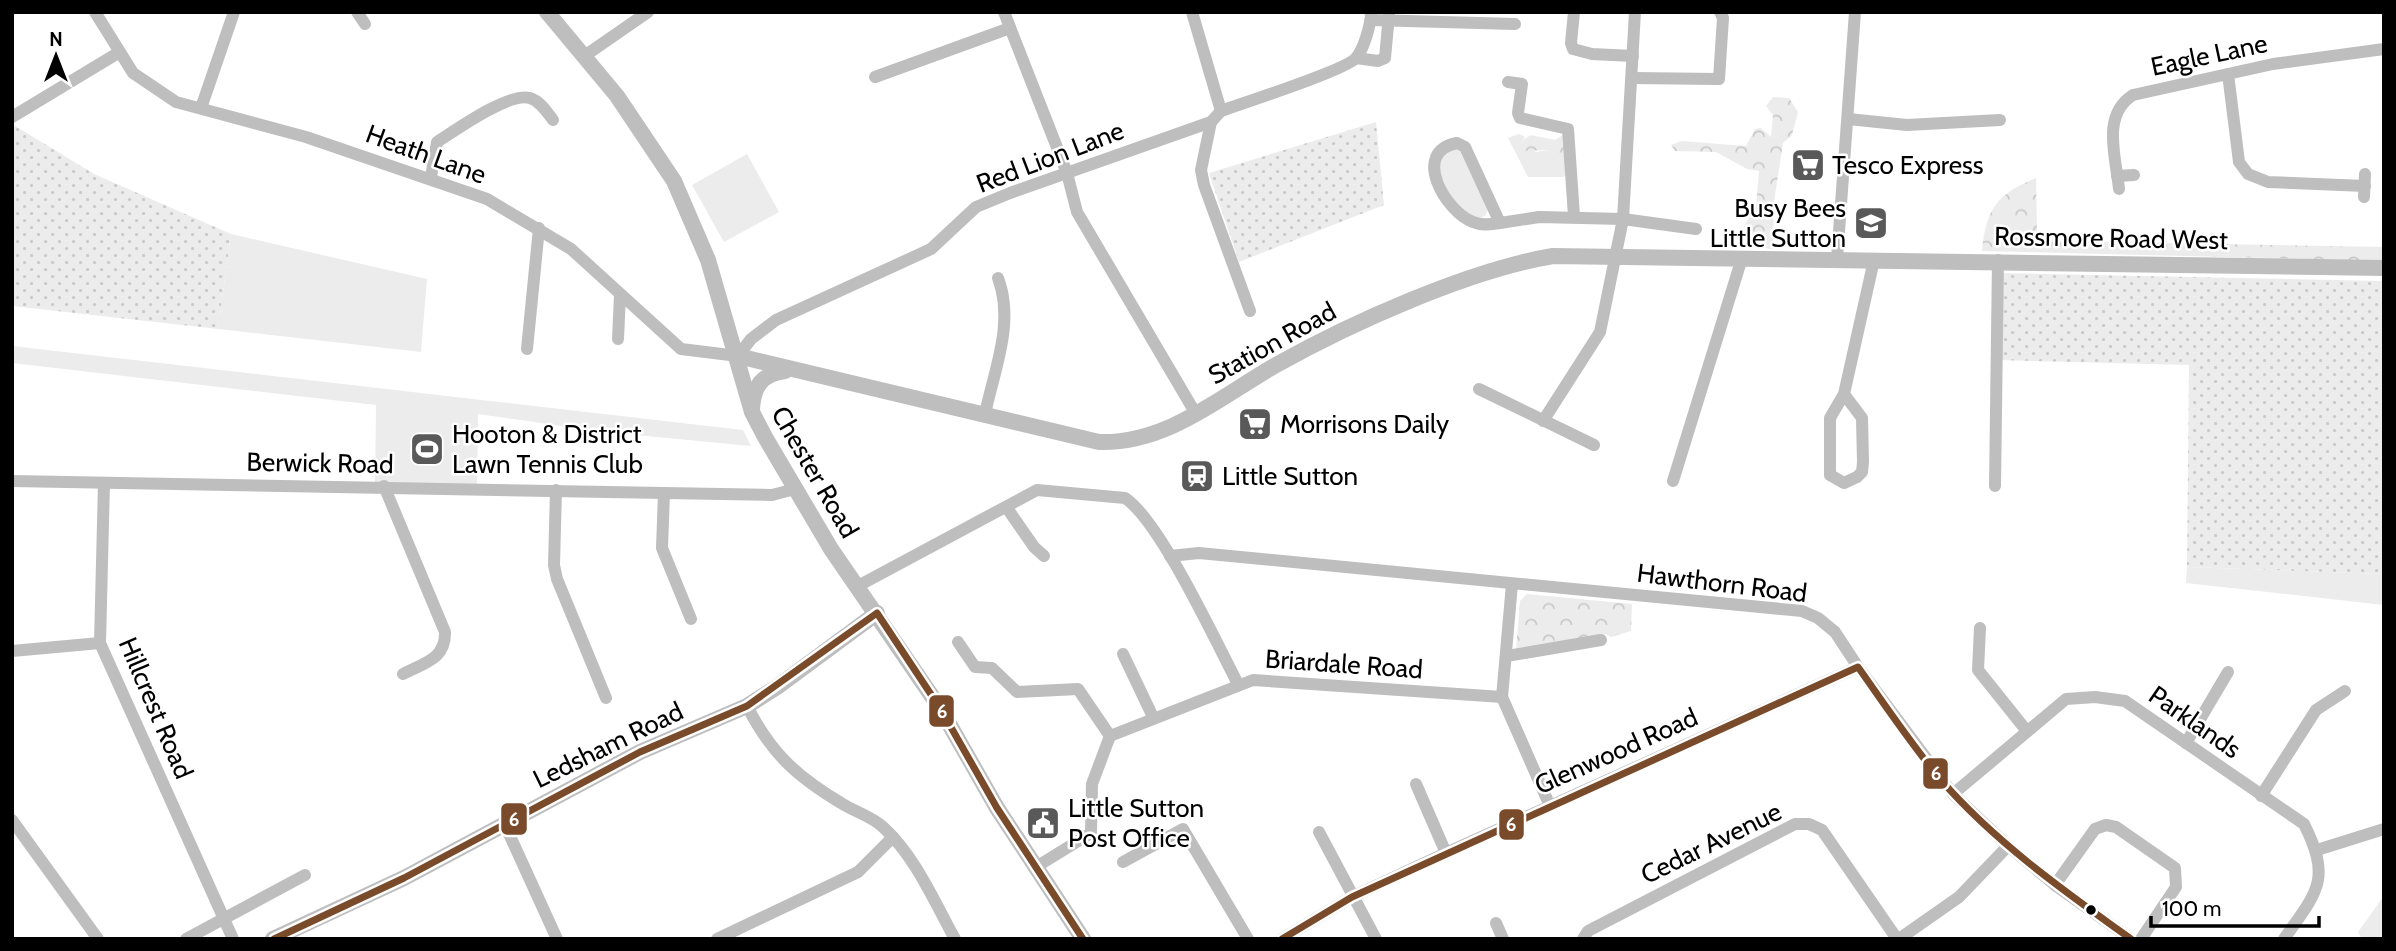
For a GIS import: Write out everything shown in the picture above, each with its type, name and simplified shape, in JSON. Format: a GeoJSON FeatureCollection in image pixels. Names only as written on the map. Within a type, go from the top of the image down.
{"type":"FeatureCollection","features":[{"type":"Feature","properties":{"kind":"main road","name":"Chester Road"},"geometry":{"type":"LineString","coordinates":[[547,12],[617,96],[674,181],[708,260],[738,356],[752,412],[765,437],[794,489],[856,587],[877,613],[940,708],[997,808],[1083,939]]}},
{"type":"Feature","properties":{"kind":"main road","name":"Station Road"},"geometry":{"type":"LineString","coordinates":[[738,356],[1099,442],[1119,443],[1145,438],[1196,414],[1276,365],[1337,333],[1435,292],[1530,260],[1553,256],[1837,259]]}},
{"type":"Feature","properties":{"kind":"main road","name":"Rossmore Road West"},"geometry":{"type":"LineString","coordinates":[[1837,259],[2384,268]]}},
{"type":"Feature","properties":{"kind":"main road"},"geometry":{"type":"LineString","coordinates":[[752,412],[756,388],[763,377],[788,370]]}},
{"type":"Feature","properties":{"kind":"main road","name":"Ledsham Road"},"geometry":{"type":"LineString","coordinates":[[273,939],[404,878],[640,752],[747,706],[877,613]]}},
{"type":"Feature","properties":{"kind":"street","name":"Heath Lane"},"geometry":{"type":"LineString","coordinates":[[95,12],[133,74],[176,102],[254,121],[431,177],[487,199],[571,249],[681,349],[738,356]]}},
{"type":"Feature","properties":{"kind":"street"},"geometry":{"type":"LineString","coordinates":[[201,108],[234,12]]}},
{"type":"Feature","properties":{"kind":"street"},"geometry":{"type":"LineString","coordinates":[[357,12],[365,24]]}},
{"type":"Feature","properties":{"kind":"street"},"geometry":{"type":"LineString","coordinates":[[583,57],[648,12]]}},
{"type":"Feature","properties":{"kind":"street"},"geometry":{"type":"LineString","coordinates":[[1004,12],[1067,173],[1077,212],[1196,414]]}},
{"type":"Feature","properties":{"kind":"street"},"geometry":{"type":"LineString","coordinates":[[1192,12],[1221,111]]}},
{"type":"Feature","properties":{"kind":"street"},"geometry":{"type":"LineString","coordinates":[[1574,12],[1571,43],[1573,50],[1633,56]]}},
{"type":"Feature","properties":{"kind":"street"},"geometry":{"type":"LineString","coordinates":[[1544,421],[1600,332],[1617,256],[1623,219],[1635,12]]}},
{"type":"Feature","properties":{"kind":"street"},"geometry":{"type":"LineString","coordinates":[[1632,78],[1719,79],[1723,18],[1720,12]]}},
{"type":"Feature","properties":{"kind":"street"},"geometry":{"type":"LineString","coordinates":[[1837,259],[1855,12]]}},
{"type":"Feature","properties":{"kind":"street"},"geometry":{"type":"LineString","coordinates":[[1356,58],[1371,16],[1516,24]]}},
{"type":"Feature","properties":{"kind":"street","name":"Red Lion Lane"},"geometry":{"type":"LineString","coordinates":[[738,356],[751,339],[776,320],[931,249],[976,207],[1211,121],[1221,111],[1333,72],[1356,58],[1378,61],[1385,58],[1389,16]]}},
{"type":"Feature","properties":{"kind":"street"},"geometry":{"type":"LineString","coordinates":[[875,77],[1010,28]]}},
{"type":"Feature","properties":{"kind":"street","name":"Eagle Lane"},"geometry":{"type":"LineString","coordinates":[[2134,175],[2118,183],[2112,119],[2120,103],[2133,95],[2273,64],[2384,50]]}},
{"type":"Feature","properties":{"kind":"street"},"geometry":{"type":"LineString","coordinates":[[12,117],[118,53]]}},
{"type":"Feature","properties":{"kind":"street"},"geometry":{"type":"LineString","coordinates":[[2228,74],[2239,162],[2248,174],[2268,182],[2365,185]]}},
{"type":"Feature","properties":{"kind":"street"},"geometry":{"type":"LineString","coordinates":[[1508,82],[1522,84],[1518,113],[1520,118],[1568,129],[1574,216]]}},
{"type":"Feature","properties":{"kind":"street"},"geometry":{"type":"LineString","coordinates":[[431,177],[437,142],[511,98],[529,98],[539,103],[554,120]]}},
{"type":"Feature","properties":{"kind":"street"},"geometry":{"type":"LineString","coordinates":[[1848,119],[1907,124],[2001,119]]}},
{"type":"Feature","properties":{"kind":"street"},"geometry":{"type":"LineString","coordinates":[[1211,121],[1201,170],[1245,309]]}},
{"type":"Feature","properties":{"kind":"street"},"geometry":{"type":"LineString","coordinates":[[1500,223],[1471,154],[1465,147],[1457,144],[1438,150],[1433,157],[1433,166],[1448,204],[1470,222],[1480,225],[1574,216],[1623,219],[1696,229]]}},
{"type":"Feature","properties":{"kind":"street"},"geometry":{"type":"LineString","coordinates":[[527,349],[539,228]]}},
{"type":"Feature","properties":{"kind":"street"},"geometry":{"type":"LineString","coordinates":[[1673,481],[1742,258]]}},
{"type":"Feature","properties":{"kind":"street"},"geometry":{"type":"LineString","coordinates":[[1844,394],[1862,418],[1863,462],[1857,478],[1844,483],[1830,475],[1830,418],[1844,394],[1874,260]]}},
{"type":"Feature","properties":{"kind":"street"},"geometry":{"type":"LineString","coordinates":[[1995,486],[1998,260]]}},
{"type":"Feature","properties":{"kind":"street"},"geometry":{"type":"LineString","coordinates":[[985,414],[1005,327],[1005,296],[998,278]]}},
{"type":"Feature","properties":{"kind":"street"},"geometry":{"type":"LineString","coordinates":[[618,338],[620,295]]}},
{"type":"Feature","properties":{"kind":"street"},"geometry":{"type":"LineString","coordinates":[[1479,389],[1594,445]]}},
{"type":"Feature","properties":{"kind":"street","name":"Berwick Road"},"geometry":{"type":"LineString","coordinates":[[12,481],[772,495],[794,489]]}},
{"type":"Feature","properties":{"kind":"street","name":"Hillcrest Road"},"geometry":{"type":"LineString","coordinates":[[104,482],[100,643],[233,939]]}},
{"type":"Feature","properties":{"kind":"street"},"geometry":{"type":"LineString","coordinates":[[384,486],[445,632],[445,645],[440,654],[403,674]]}},
{"type":"Feature","properties":{"kind":"street"},"geometry":{"type":"LineString","coordinates":[[556,490],[554,565],[557,579],[606,698]]}},
{"type":"Feature","properties":{"kind":"street"},"geometry":{"type":"LineString","coordinates":[[856,587],[934,542],[1007,508],[1037,490],[1125,498],[1135,504],[1170,556],[1238,684]]}},
{"type":"Feature","properties":{"kind":"street"},"geometry":{"type":"LineString","coordinates":[[664,493],[662,548],[691,619]]}},
{"type":"Feature","properties":{"kind":"street"},"geometry":{"type":"LineString","coordinates":[[1007,508],[1034,547],[1044,555]]}},
{"type":"Feature","properties":{"kind":"street","name":"Hawthorn Road"},"geometry":{"type":"LineString","coordinates":[[1170,556],[1199,553],[1802,611],[1818,618],[1835,632],[1858,667],[1954,793],[2008,846],[2055,885],[2132,939]]}},
{"type":"Feature","properties":{"kind":"street"},"geometry":{"type":"LineString","coordinates":[[1512,584],[1502,696],[1550,806]]}},
{"type":"Feature","properties":{"kind":"street"},"geometry":{"type":"LineString","coordinates":[[1980,628],[1978,670],[2026,730]]}},
{"type":"Feature","properties":{"kind":"street"},"geometry":{"type":"LineString","coordinates":[[1507,656],[1601,640]]}},
{"type":"Feature","properties":{"kind":"street"},"geometry":{"type":"LineString","coordinates":[[958,642],[975,667],[992,668],[1017,692],[1078,689],[1110,736],[1092,784],[1091,833],[1036,867]]}},
{"type":"Feature","properties":{"kind":"street"},"geometry":{"type":"LineString","coordinates":[[12,651],[100,643]]}},
{"type":"Feature","properties":{"kind":"street"},"geometry":{"type":"LineString","coordinates":[[1123,654],[1153,717]]}},
{"type":"Feature","properties":{"kind":"street","name":"Glenwood Road"},"geometry":{"type":"LineString","coordinates":[[1282,939],[1352,897],[1858,667]]}},
{"type":"Feature","properties":{"kind":"street"},"geometry":{"type":"LineString","coordinates":[[2186,743],[2228,672]]}},
{"type":"Feature","properties":{"kind":"street","name":"Briardale Road"},"geometry":{"type":"LineString","coordinates":[[1110,736],[1253,680],[1502,696]]}},
{"type":"Feature","properties":{"kind":"street"},"geometry":{"type":"LineString","coordinates":[[2261,796],[2316,709],[2345,691]]}},
{"type":"Feature","properties":{"kind":"street","name":"Parklands"},"geometry":{"type":"LineString","coordinates":[[1954,793],[2066,699],[2095,697],[2125,701],[2304,824],[2316,850],[2320,876],[2313,897],[2284,939]]}},
{"type":"Feature","properties":{"kind":"street"},"geometry":{"type":"LineString","coordinates":[[747,706],[761,733],[789,768],[825,793],[880,824],[903,848],[953,938]]}},
{"type":"Feature","properties":{"kind":"street"},"geometry":{"type":"LineString","coordinates":[[1416,784],[1446,853]]}},
{"type":"Feature","properties":{"kind":"street"},"geometry":{"type":"LineString","coordinates":[[12,820],[98,939]]}},
{"type":"Feature","properties":{"kind":"street","name":"Cedar Avenue"},"geometry":{"type":"LineString","coordinates":[[1583,939],[1588,931],[1795,824],[1809,824],[1822,830],[1898,939]]}},
{"type":"Feature","properties":{"kind":"street"},"geometry":{"type":"LineString","coordinates":[[505,825],[557,939]]}},
{"type":"Feature","properties":{"kind":"street"},"geometry":{"type":"LineString","coordinates":[[2055,885],[2095,829],[2116,827],[2175,868],[2178,878],[2176,887],[2141,939]]}},
{"type":"Feature","properties":{"kind":"street"},"geometry":{"type":"LineString","coordinates":[[1122,862],[1183,829],[1248,939]]}},
{"type":"Feature","properties":{"kind":"street"},"geometry":{"type":"LineString","coordinates":[[2316,850],[2384,829]]}},
{"type":"Feature","properties":{"kind":"street"},"geometry":{"type":"LineString","coordinates":[[1319,832],[1376,939]]}},
{"type":"Feature","properties":{"kind":"street"},"geometry":{"type":"LineString","coordinates":[[717,939],[859,872],[893,837]]}},
{"type":"Feature","properties":{"kind":"street"},"geometry":{"type":"LineString","coordinates":[[1898,939],[1959,897],[2008,846]]}},
{"type":"Feature","properties":{"kind":"street"},"geometry":{"type":"LineString","coordinates":[[186,939],[305,875]]}},
{"type":"Feature","properties":{"kind":"green space"},"geometry":{"type":"Polygon","coordinates":[[[1773,97],[1789,98],[1798,112],[1792,135],[1783,143],[1774,202],[1773,249],[1755,243],[1744,226],[1756,206],[1759,171],[1747,169],[1716,152],[1675,151],[1671,145],[1682,141],[1746,146],[1755,129],[1761,128],[1771,137],[1773,115],[1766,106],[1773,97]]]}},
{"type":"Feature","properties":{"kind":"green space"},"geometry":{"type":"Polygon","coordinates":[[[1376,122],[1384,205],[1239,262],[1209,173],[1376,122]]]}},
{"type":"Feature","properties":{"kind":"green space"},"geometry":{"type":"Polygon","coordinates":[[[12,124],[94,174],[231,234],[218,329],[12,306],[12,124]]]}},
{"type":"Feature","properties":{"kind":"green space"},"geometry":{"type":"Polygon","coordinates":[[[1566,133],[1569,179],[1563,175],[1560,158],[1548,150],[1526,151],[1521,141],[1531,135],[1555,140],[1566,133]]]}},
{"type":"Feature","properties":{"kind":"green space"},"geometry":{"type":"Polygon","coordinates":[[[1519,134],[1525,137],[1521,142],[1536,152],[1548,150],[1560,158],[1564,177],[1528,177],[1508,138],[1519,134]]]}},
{"type":"Feature","properties":{"kind":"green space"},"geometry":{"type":"Polygon","coordinates":[[[1455,149],[1460,151],[1488,210],[1485,216],[1477,219],[1453,203],[1437,166],[1439,156],[1455,149]]]}},
{"type":"Feature","properties":{"kind":"green space"},"geometry":{"type":"Polygon","coordinates":[[[747,154],[779,212],[724,242],[692,185],[747,154]]]}},
{"type":"Feature","properties":{"kind":"green space"},"geometry":{"type":"Polygon","coordinates":[[[2036,178],[2037,230],[2057,241],[2384,247],[2384,261],[1982,251],[1987,224],[1996,205],[2012,190],[2036,178]]]}},
{"type":"Feature","properties":{"kind":"green space"},"geometry":{"type":"Polygon","coordinates":[[[231,234],[427,279],[421,352],[218,329],[231,234]]]}},
{"type":"Feature","properties":{"kind":"green space"},"geometry":{"type":"Polygon","coordinates":[[[1998,273],[2384,281],[2384,574],[2187,567],[2189,365],[1997,360],[1998,273]]]}},
{"type":"Feature","properties":{"kind":"green space"},"geometry":{"type":"Polygon","coordinates":[[[12,346],[743,430],[751,446],[604,432],[478,414],[477,485],[375,483],[376,405],[12,363],[12,346]]]}},
{"type":"Feature","properties":{"kind":"green space"},"geometry":{"type":"Polygon","coordinates":[[[2187,567],[2384,574],[2384,605],[2186,583],[2187,567]]]}},
{"type":"Feature","properties":{"kind":"green space"},"geometry":{"type":"Polygon","coordinates":[[[1527,594],[1632,604],[1631,631],[1611,637],[1606,634],[1516,651],[1520,601],[1527,594]]]}},
{"type":"Feature","properties":{"kind":"green space"},"geometry":{"type":"Polygon","coordinates":[[[2384,896],[2384,939],[2362,939],[2358,932],[2384,896]]]}},
{"type":"Feature","properties":{"kind":"transit line","name":"6"},"geometry":{"type":"LineString","coordinates":[[274,939],[404,878],[640,752],[747,706],[877,613],[940,708],[997,808],[1083,939]]}},
{"type":"Feature","properties":{"kind":"transit line","name":"6"},"geometry":{"type":"LineString","coordinates":[[1282,939],[1352,897],[1858,667],[1919,752],[1962,803],[2031,865],[2131,939]]}},
{"type":"Feature","properties":{"kind":"place","name":"Tesco Express"},"geometry":{"type":"Point","coordinates":[1808,165]}},
{"type":"Feature","properties":{"kind":"place","name":"Busy Bees Little Sutton"},"geometry":{"type":"Point","coordinates":[1871,223]}},
{"type":"Feature","properties":{"kind":"place","name":"Morrisons Daily"},"geometry":{"type":"Point","coordinates":[1255,424]}},
{"type":"Feature","properties":{"kind":"place","name":"Hooton & District Lawn Tennis Club"},"geometry":{"type":"Point","coordinates":[427,449]}},
{"type":"Feature","properties":{"kind":"place","name":"Little Sutton"},"geometry":{"type":"Point","coordinates":[1197,476]}},
{"type":"Feature","properties":{"kind":"place","name":"Little Sutton Post Office"},"geometry":{"type":"Point","coordinates":[1043,823]}}]}
